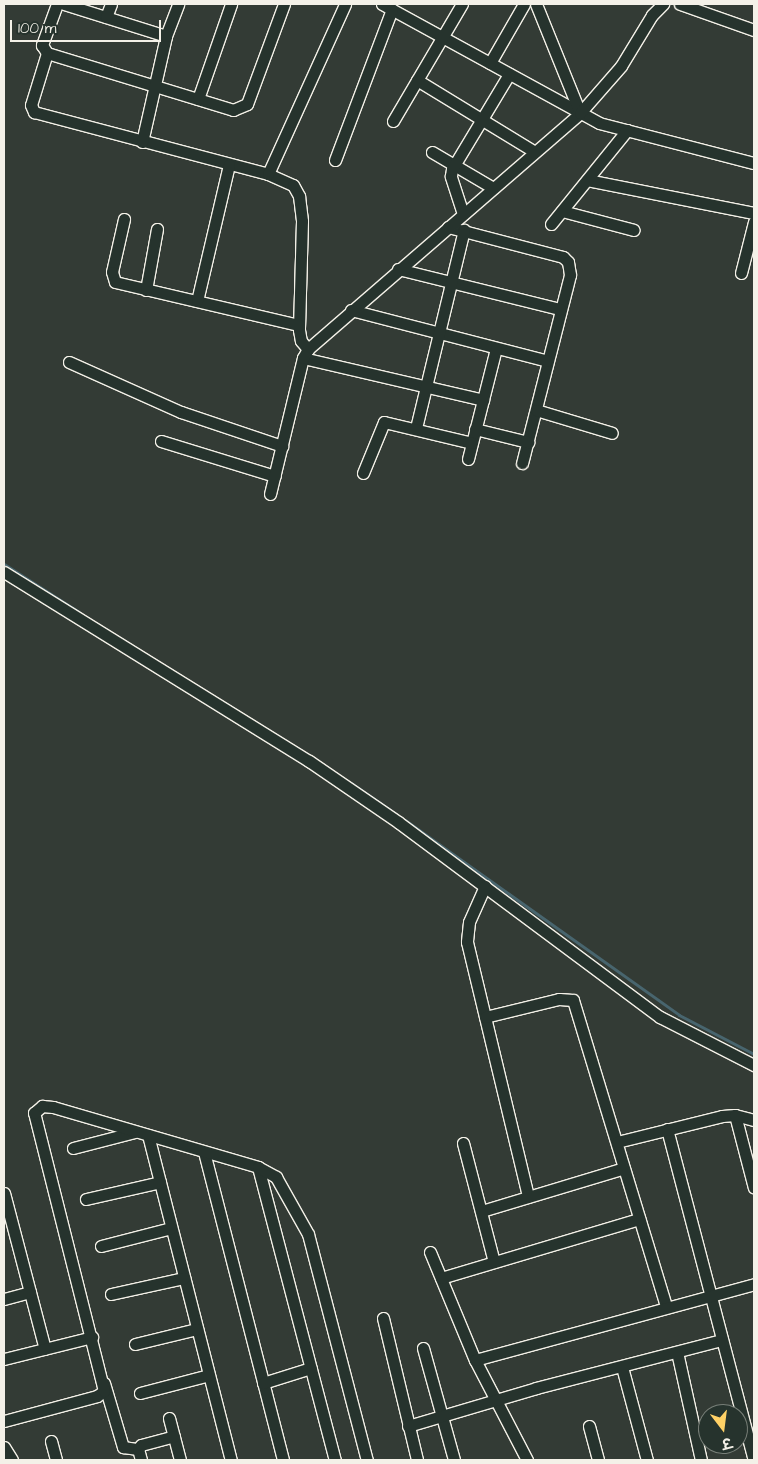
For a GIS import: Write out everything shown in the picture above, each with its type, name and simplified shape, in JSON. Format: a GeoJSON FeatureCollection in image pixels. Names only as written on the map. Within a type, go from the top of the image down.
{"type":"FeatureCollection","features":[{"type":"Feature","properties":{"kind":"street"},"geometry":{"type":"LineString","coordinates":[[57,4],[42,45],[46,54],[31,110],[142,142],[268,174],[293,185],[299,196],[302,221],[299,325],[305,353],[270,494]]}},
{"type":"Feature","properties":{"kind":"street"},"geometry":{"type":"LineString","coordinates":[[64,4],[166,36]]}},
{"type":"Feature","properties":{"kind":"street"},"geometry":{"type":"LineString","coordinates":[[106,17],[110,4]]}},
{"type":"Feature","properties":{"kind":"street"},"geometry":{"type":"LineString","coordinates":[[142,142],[157,86],[166,36],[178,4]]}},
{"type":"Feature","properties":{"kind":"street"},"geometry":{"type":"LineString","coordinates":[[198,99],[231,4]]}},
{"type":"Feature","properties":{"kind":"street"},"geometry":{"type":"LineString","coordinates":[[46,54],[233,110],[247,104],[284,4]]}},
{"type":"Feature","properties":{"kind":"street"},"geometry":{"type":"LineString","coordinates":[[268,174],[345,4]]}},
{"type":"Feature","properties":{"kind":"street"},"geometry":{"type":"LineString","coordinates":[[392,121],[462,4]]}},
{"type":"Feature","properties":{"kind":"street"},"geometry":{"type":"LineString","coordinates":[[490,63],[524,4]]}},
{"type":"Feature","properties":{"kind":"street"},"geometry":{"type":"LineString","coordinates":[[536,4],[580,113]]}},
{"type":"Feature","properties":{"kind":"street"},"geometry":{"type":"LineString","coordinates":[[305,353],[351,310],[580,113],[621,66],[652,14],[663,4]]}},
{"type":"Feature","properties":{"kind":"street"},"geometry":{"type":"LineString","coordinates":[[680,4],[754,30]]}},
{"type":"Feature","properties":{"kind":"street"},"geometry":{"type":"LineString","coordinates":[[335,160],[387,6],[599,123],[754,163]]}},
{"type":"Feature","properties":{"kind":"street"},"geometry":{"type":"LineString","coordinates":[[463,214],[451,176],[455,165],[509,74]]}},
{"type":"Feature","properties":{"kind":"street"},"geometry":{"type":"LineString","coordinates":[[416,80],[535,152]]}},
{"type":"Feature","properties":{"kind":"street"},"geometry":{"type":"LineString","coordinates":[[551,224],[626,130]]}},
{"type":"Feature","properties":{"kind":"street"},"geometry":{"type":"LineString","coordinates":[[432,152],[493,188]]}},
{"type":"Feature","properties":{"kind":"street"},"geometry":{"type":"LineString","coordinates":[[196,301],[229,165]]}},
{"type":"Feature","properties":{"kind":"street"},"geometry":{"type":"LineString","coordinates":[[587,180],[754,213]]}},
{"type":"Feature","properties":{"kind":"street"},"geometry":{"type":"LineString","coordinates":[[562,211],[634,230]]}},
{"type":"Feature","properties":{"kind":"street"},"geometry":{"type":"LineString","coordinates":[[124,219],[112,278],[115,282],[299,325]]}},
{"type":"Feature","properties":{"kind":"street"},"geometry":{"type":"LineString","coordinates":[[741,273],[751,251],[754,222]]}},
{"type":"Feature","properties":{"kind":"street"},"geometry":{"type":"LineString","coordinates":[[448,227],[563,257],[568,262],[570,275],[522,463]]}},
{"type":"Feature","properties":{"kind":"street"},"geometry":{"type":"LineString","coordinates":[[146,290],[157,228]]}},
{"type":"Feature","properties":{"kind":"street"},"geometry":{"type":"LineString","coordinates":[[416,428],[464,230]]}},
{"type":"Feature","properties":{"kind":"street"},"geometry":{"type":"LineString","coordinates":[[398,269],[560,309]]}},
{"type":"Feature","properties":{"kind":"street"},"geometry":{"type":"LineString","coordinates":[[351,310],[548,361]]}},
{"type":"Feature","properties":{"kind":"street"},"geometry":{"type":"LineString","coordinates":[[468,459],[496,348]]}},
{"type":"Feature","properties":{"kind":"street"},"geometry":{"type":"LineString","coordinates":[[305,353],[483,400]]}},
{"type":"Feature","properties":{"kind":"street"},"geometry":{"type":"LineString","coordinates":[[69,362],[201,420],[282,446]]}},
{"type":"Feature","properties":{"kind":"street"},"geometry":{"type":"LineString","coordinates":[[536,410],[612,432]]}},
{"type":"Feature","properties":{"kind":"street"},"geometry":{"type":"LineString","coordinates":[[362,472],[380,424],[389,422],[472,443]]}},
{"type":"Feature","properties":{"kind":"street"},"geometry":{"type":"LineString","coordinates":[[475,429],[528,442]]}},
{"type":"Feature","properties":{"kind":"street"},"geometry":{"type":"LineString","coordinates":[[161,441],[275,476]]}},
{"type":"Feature","properties":{"kind":"street"},"geometry":{"type":"LineString","coordinates":[[4,572],[310,762],[398,822],[660,1017],[754,1065]]}},
{"type":"Feature","properties":{"kind":"street"},"geometry":{"type":"LineString","coordinates":[[484,886],[466,933],[528,1197]]}},
{"type":"Feature","properties":{"kind":"street"},"geometry":{"type":"LineString","coordinates":[[485,1017],[559,999],[573,1000],[666,1307]]}},
{"type":"Feature","properties":{"kind":"street"},"geometry":{"type":"LineString","coordinates":[[174,1436],[140,1455],[123,1448],[104,1383],[34,1113],[42,1106],[52,1107],[258,1167],[276,1177],[308,1234],[367,1460]]}},
{"type":"Feature","properties":{"kind":"street"},"geometry":{"type":"LineString","coordinates":[[617,1142],[667,1129],[735,1115],[754,1120]]}},
{"type":"Feature","properties":{"kind":"street"},"geometry":{"type":"LineString","coordinates":[[735,1115],[753,1180]]}},
{"type":"Feature","properties":{"kind":"street"},"geometry":{"type":"LineString","coordinates":[[667,1129],[712,1295],[722,1340],[752,1444],[754,1460]]}},
{"type":"Feature","properties":{"kind":"street"},"geometry":{"type":"LineString","coordinates":[[73,1148],[142,1133]]}},
{"type":"Feature","properties":{"kind":"street"},"geometry":{"type":"LineString","coordinates":[[142,1133],[160,1182],[231,1460]]}},
{"type":"Feature","properties":{"kind":"street"},"geometry":{"type":"LineString","coordinates":[[463,1144],[494,1262]]}},
{"type":"Feature","properties":{"kind":"street"},"geometry":{"type":"LineString","coordinates":[[204,1152],[283,1460]]}},
{"type":"Feature","properties":{"kind":"street"},"geometry":{"type":"LineString","coordinates":[[258,1167],[335,1460]]}},
{"type":"Feature","properties":{"kind":"street"},"geometry":{"type":"LineString","coordinates":[[482,1212],[624,1168]]}},
{"type":"Feature","properties":{"kind":"street"},"geometry":{"type":"LineString","coordinates":[[86,1199],[160,1182]]}},
{"type":"Feature","properties":{"kind":"street"},"geometry":{"type":"LineString","coordinates":[[4,1193],[10,1236],[30,1292],[45,1349]]}},
{"type":"Feature","properties":{"kind":"street"},"geometry":{"type":"LineString","coordinates":[[441,1278],[639,1219]]}},
{"type":"Feature","properties":{"kind":"street"},"geometry":{"type":"LineString","coordinates":[[101,1246],[171,1228]]}},
{"type":"Feature","properties":{"kind":"street"},"geometry":{"type":"LineString","coordinates":[[430,1252],[494,1400],[527,1460]]}},
{"type":"Feature","properties":{"kind":"street"},"geometry":{"type":"LineString","coordinates":[[111,1294],[184,1278]]}},
{"type":"Feature","properties":{"kind":"street"},"geometry":{"type":"LineString","coordinates":[[476,1360],[754,1284]]}},
{"type":"Feature","properties":{"kind":"street"},"geometry":{"type":"LineString","coordinates":[[4,1299],[30,1292]]}},
{"type":"Feature","properties":{"kind":"street"},"geometry":{"type":"LineString","coordinates":[[383,1318],[417,1460]]}},
{"type":"Feature","properties":{"kind":"street"},"geometry":{"type":"LineString","coordinates":[[135,1344],[197,1329]]}},
{"type":"Feature","properties":{"kind":"street"},"geometry":{"type":"LineString","coordinates":[[4,1359],[92,1337]]}},
{"type":"Feature","properties":{"kind":"street"},"geometry":{"type":"LineString","coordinates":[[408,1426],[494,1400],[722,1340]]}},
{"type":"Feature","properties":{"kind":"street"},"geometry":{"type":"LineString","coordinates":[[423,1348],[454,1460]]}},
{"type":"Feature","properties":{"kind":"street"},"geometry":{"type":"LineString","coordinates":[[677,1352],[701,1460]]}},
{"type":"Feature","properties":{"kind":"street"},"geometry":{"type":"LineString","coordinates":[[622,1367],[647,1460]]}},
{"type":"Feature","properties":{"kind":"street"},"geometry":{"type":"LineString","coordinates":[[263,1383],[311,1368]]}},
{"type":"Feature","properties":{"kind":"street"},"geometry":{"type":"LineString","coordinates":[[140,1393],[209,1376]]}},
{"type":"Feature","properties":{"kind":"street"},"geometry":{"type":"LineString","coordinates":[[4,1421],[97,1396],[104,1391],[104,1383]]}},
{"type":"Feature","properties":{"kind":"street"},"geometry":{"type":"LineString","coordinates":[[169,1418],[180,1460]]}},
{"type":"Feature","properties":{"kind":"street"},"geometry":{"type":"LineString","coordinates":[[589,1426],[598,1460]]}},
{"type":"Feature","properties":{"kind":"street"},"geometry":{"type":"LineString","coordinates":[[51,1441],[56,1460]]}},
{"type":"Feature","properties":{"kind":"street"},"geometry":{"type":"LineString","coordinates":[[4,1447],[12,1460]]}},
{"type":"Feature","properties":{"kind":"waterway"},"geometry":{"type":"LineString","coordinates":[[4,564],[79,612]]}},
{"type":"Feature","properties":{"kind":"waterway"},"geometry":{"type":"LineString","coordinates":[[351,783],[396,814]]}},
{"type":"Feature","properties":{"kind":"waterway"},"geometry":{"type":"LineString","coordinates":[[405,820],[679,1015],[754,1054]]}}]}
